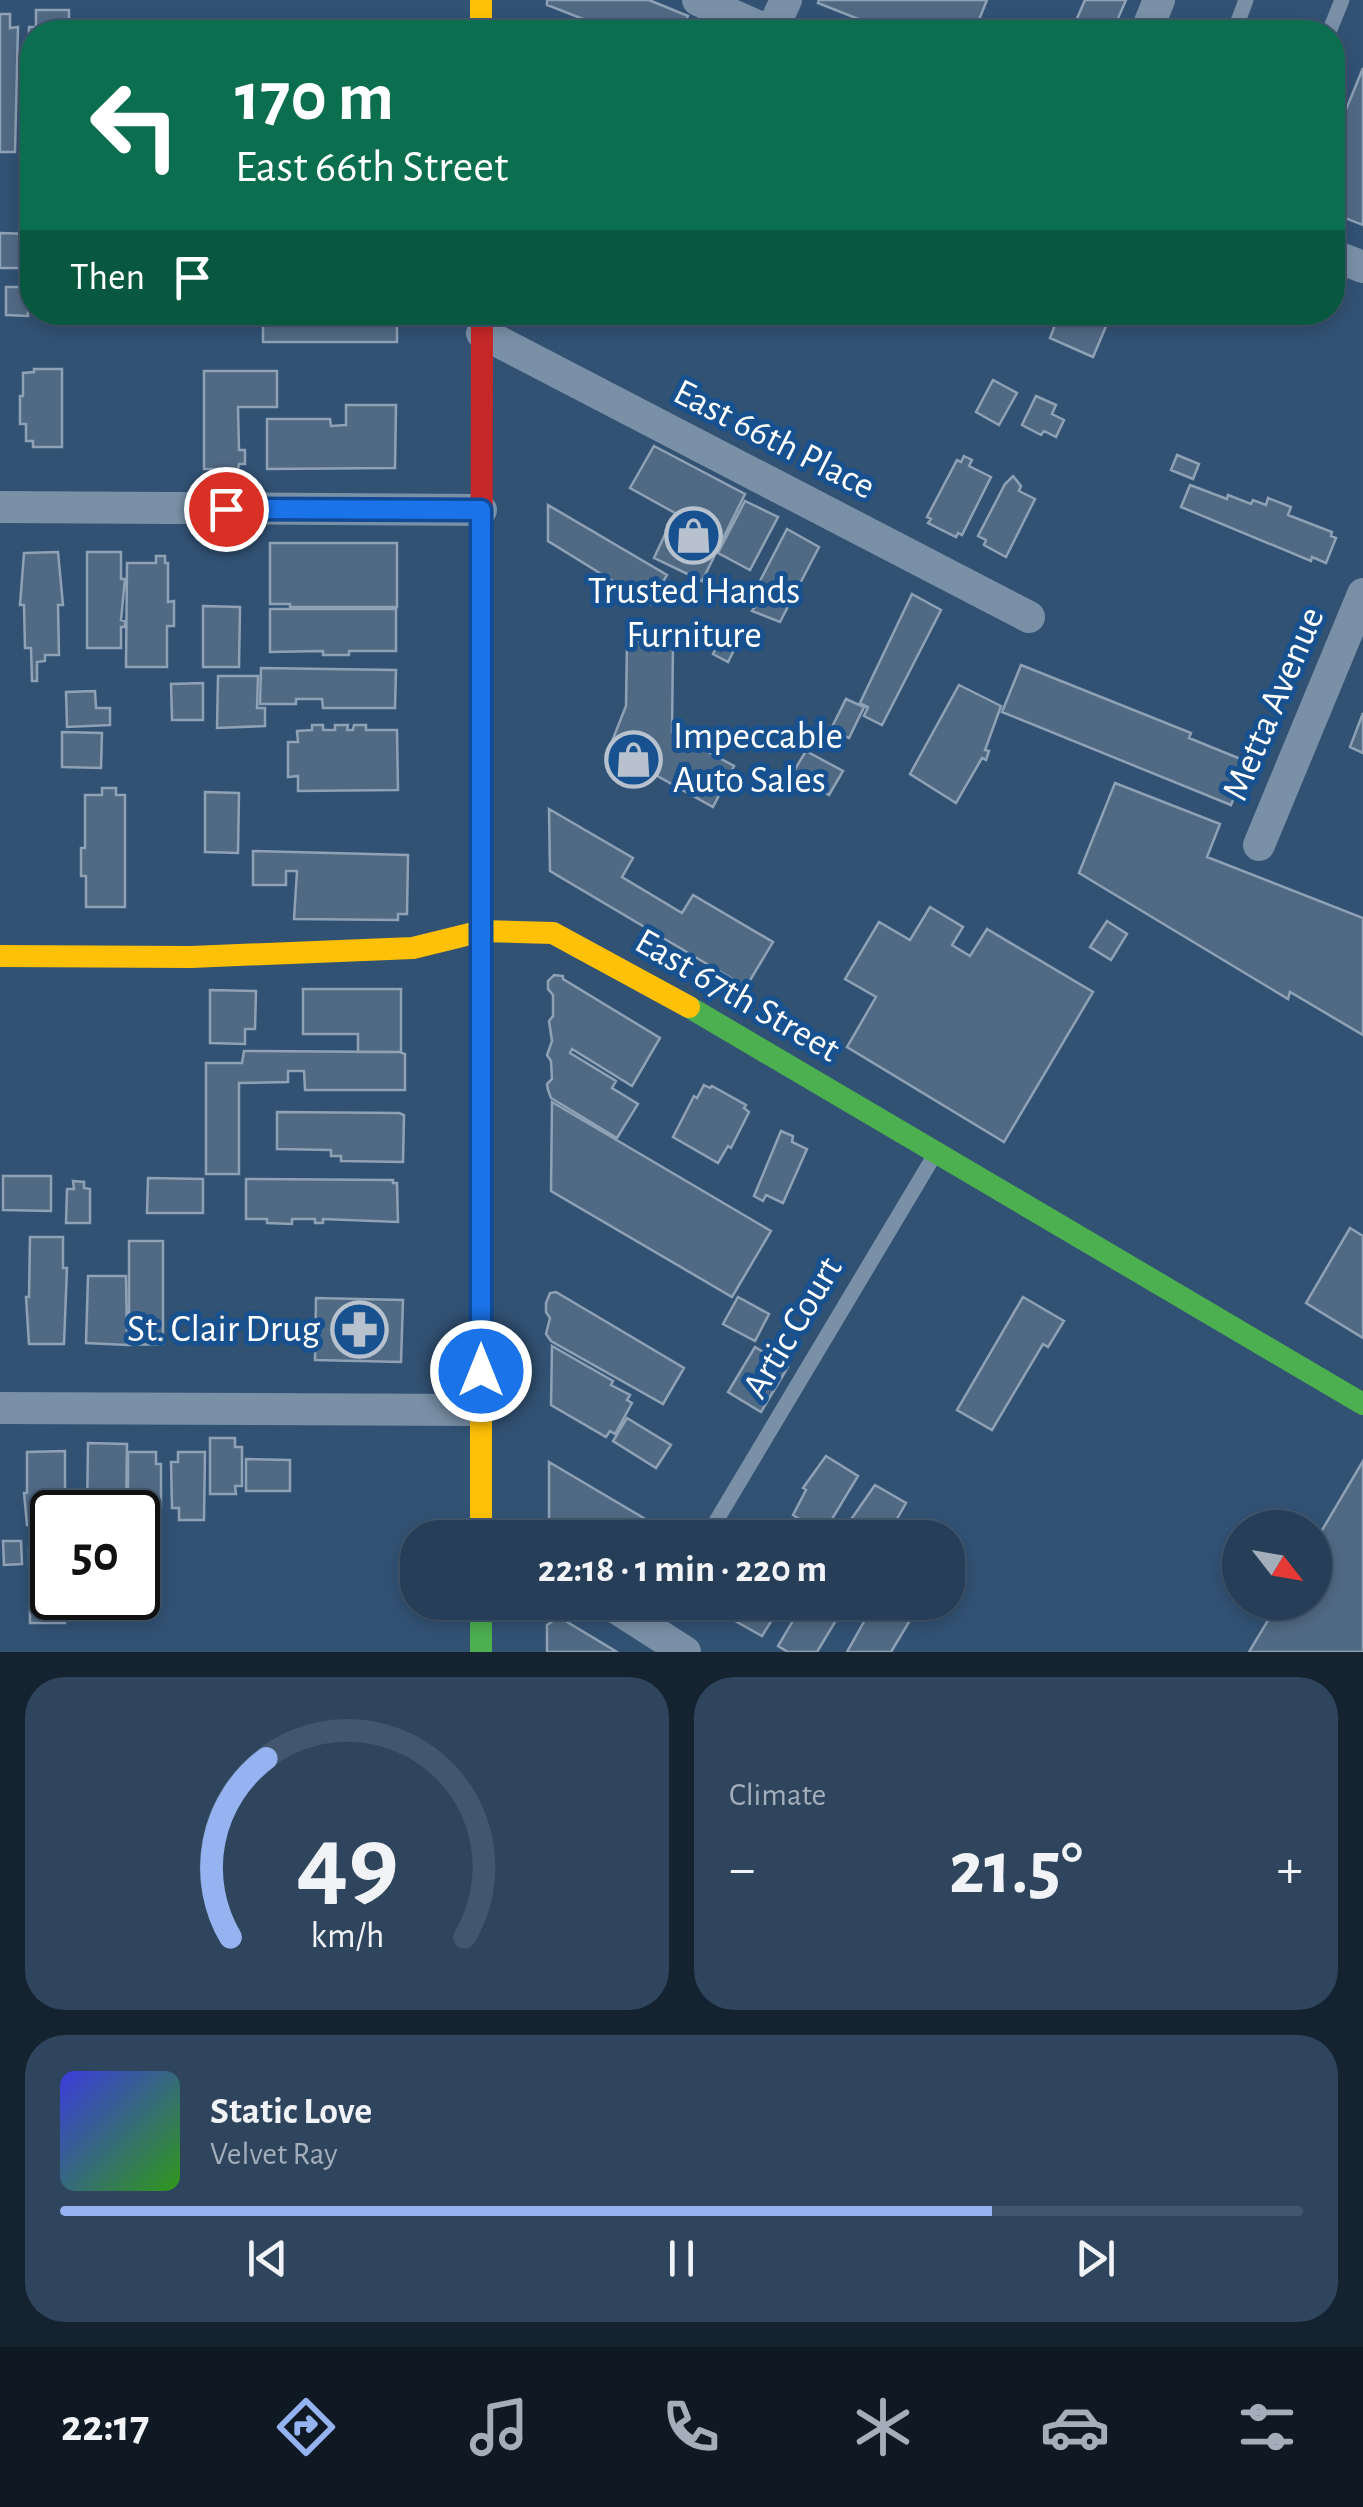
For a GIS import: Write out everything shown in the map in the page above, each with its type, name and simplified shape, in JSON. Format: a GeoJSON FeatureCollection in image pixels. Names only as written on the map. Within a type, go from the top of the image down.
{"type":"FeatureCollection","features":[{"type":"Feature","properties":{"kind":"street"},"geometry":{"type":"LineString","coordinates":[[698,0],[744,20]]}},
{"type":"Feature","properties":{"kind":"street"},"geometry":{"type":"LineString","coordinates":[[481,1520],[482,325]]}},
{"type":"Feature","properties":{"kind":"street","name":"East 66th Place"},"geometry":{"type":"LineString","coordinates":[[486,325],[1029,617]]}},
{"type":"Feature","properties":{"kind":"street"},"geometry":{"type":"LineString","coordinates":[[0,507],[481,510]]}},
{"type":"Feature","properties":{"kind":"street","name":"Metta Avenue"},"geometry":{"type":"LineString","coordinates":[[1259,844],[1363,594]]}},
{"type":"Feature","properties":{"kind":"street","name":"East 67th Street"},"geometry":{"type":"LineString","coordinates":[[0,956],[191,957],[413,948],[482,931],[553,933],[726,1027],[1363,1404]]}},
{"type":"Feature","properties":{"kind":"street"},"geometry":{"type":"LineString","coordinates":[[0,1408],[481,1410]]}},
{"type":"Feature","properties":{"kind":"street"},"geometry":{"type":"LineString","coordinates":[[481,1652],[482,1620]]}},
{"type":"Feature","properties":{"kind":"street"},"geometry":{"type":"LineString","coordinates":[[660,1620],[685,1652]]}},
{"type":"Feature","properties":{"kind":"lane","name":"Artic Court"},"geometry":{"type":"LineString","coordinates":[[717,1520],[936,1153]]}},
{"type":"Feature","properties":{"kind":"building"},"geometry":{"type":"Polygon","coordinates":[[[547,0],[649,0],[688,16],[686,20],[585,20],[547,5],[547,0]]]}},
{"type":"Feature","properties":{"kind":"building"},"geometry":{"type":"Polygon","coordinates":[[[987,0],[979,20],[861,20],[818,3],[987,0]]]}},
{"type":"Feature","properties":{"kind":"building"},"geometry":{"type":"Polygon","coordinates":[[[1085,0],[1126,0],[1117,20],[1076,20],[1085,0]]]}},
{"type":"Feature","properties":{"kind":"building"},"geometry":{"type":"Polygon","coordinates":[[[36,10],[69,10],[69,20],[36,20],[36,10]]]}},
{"type":"Feature","properties":{"kind":"building"},"geometry":{"type":"Polygon","coordinates":[[[0,14],[10,14],[10,28],[18,27],[15,152],[0,152],[0,14]]]}},
{"type":"Feature","properties":{"kind":"building"},"geometry":{"type":"Polygon","coordinates":[[[1363,68],[1363,225],[1345,218],[1345,112],[1363,68]]]}},
{"type":"Feature","properties":{"kind":"building"},"geometry":{"type":"Polygon","coordinates":[[[0,233],[20,234],[20,268],[0,268],[0,233]]]}},
{"type":"Feature","properties":{"kind":"building"},"geometry":{"type":"Polygon","coordinates":[[[6,287],[20,287],[20,316],[6,315],[6,287]]]}},
{"type":"Feature","properties":{"kind":"building"},"geometry":{"type":"Polygon","coordinates":[[[263,325],[397,325],[397,342],[263,342],[263,325]]]}},
{"type":"Feature","properties":{"kind":"building"},"geometry":{"type":"Polygon","coordinates":[[[1055,325],[1107,325],[1093,357],[1050,338],[1055,325]]]}},
{"type":"Feature","properties":{"kind":"building"},"geometry":{"type":"Polygon","coordinates":[[[62,369],[62,447],[33,447],[33,441],[26,441],[26,424],[20,424],[20,396],[23,373],[62,369]]]}},
{"type":"Feature","properties":{"kind":"building"},"geometry":{"type":"Polygon","coordinates":[[[204,371],[277,371],[277,407],[238,407],[239,450],[245,450],[245,464],[239,464],[238,469],[204,469],[204,371]]]}},
{"type":"Feature","properties":{"kind":"building"},"geometry":{"type":"Polygon","coordinates":[[[993,380],[1017,393],[999,425],[976,412],[993,380]]]}},
{"type":"Feature","properties":{"kind":"building"},"geometry":{"type":"Polygon","coordinates":[[[1036,396],[1056,405],[1052,414],[1064,420],[1056,437],[1044,431],[1041,435],[1022,425],[1036,396]]]}},
{"type":"Feature","properties":{"kind":"building"},"geometry":{"type":"Polygon","coordinates":[[[346,405],[396,405],[395,468],[267,469],[267,419],[330,419],[331,426],[346,425],[346,405]]]}},
{"type":"Feature","properties":{"kind":"building","name":"Trusted Hands Furniture"},"geometry":{"type":"Polygon","coordinates":[[[654,446],[745,494],[702,581],[654,558],[675,513],[630,488],[654,446]]]}},
{"type":"Feature","properties":{"kind":"building"},"geometry":{"type":"Polygon","coordinates":[[[1177,455],[1199,464],[1193,479],[1171,470],[1177,455]]]}},
{"type":"Feature","properties":{"kind":"building"},"geometry":{"type":"Polygon","coordinates":[[[964,456],[972,460],[969,466],[991,477],[962,535],[958,533],[956,537],[928,523],[931,519],[927,517],[957,460],[961,462],[964,456]]]}},
{"type":"Feature","properties":{"kind":"building"},"geometry":{"type":"Polygon","coordinates":[[[1013,476],[1021,486],[1019,491],[1035,499],[1006,557],[984,545],[986,540],[978,536],[1013,476]]]}},
{"type":"Feature","properties":{"kind":"building"},"geometry":{"type":"Polygon","coordinates":[[[1190,485],[1227,499],[1228,495],[1266,505],[1268,498],[1291,507],[1288,515],[1332,532],[1331,536],[1336,538],[1326,563],[1312,557],[1311,561],[1181,507],[1190,485]]]}},
{"type":"Feature","properties":{"kind":"building"},"geometry":{"type":"Polygon","coordinates":[[[745,501],[778,517],[750,570],[718,553],[745,501]]]}},
{"type":"Feature","properties":{"kind":"building"},"geometry":{"type":"Polygon","coordinates":[[[548,505],[667,575],[650,604],[548,541],[548,505]]]}},
{"type":"Feature","properties":{"kind":"building"},"geometry":{"type":"Polygon","coordinates":[[[787,529],[819,547],[780,622],[752,611],[755,607],[748,604],[787,529]]]}},
{"type":"Feature","properties":{"kind":"building"},"geometry":{"type":"Polygon","coordinates":[[[270,543],[397,543],[397,607],[270,604],[270,543]]]}},
{"type":"Feature","properties":{"kind":"building"},"geometry":{"type":"Polygon","coordinates":[[[58,552],[63,605],[58,605],[59,655],[45,655],[45,661],[37,662],[37,681],[32,681],[31,648],[25,648],[24,605],[20,605],[24,553],[58,552]]]}},
{"type":"Feature","properties":{"kind":"building"},"geometry":{"type":"Polygon","coordinates":[[[87,552],[121,552],[121,579],[125,579],[121,620],[125,627],[121,627],[121,648],[87,648],[87,552]]]}},
{"type":"Feature","properties":{"kind":"building"},"geometry":{"type":"Polygon","coordinates":[[[156,556],[165,556],[168,563],[168,602],[174,601],[174,626],[167,626],[167,667],[126,667],[127,563],[156,563],[156,556]]]}},
{"type":"Feature","properties":{"kind":"building"},"geometry":{"type":"Polygon","coordinates":[[[912,594],[941,610],[882,725],[864,716],[868,707],[860,703],[912,594]]]}},
{"type":"Feature","properties":{"kind":"building"},"geometry":{"type":"Polygon","coordinates":[[[203,606],[240,607],[239,667],[203,667],[203,606]]]}},
{"type":"Feature","properties":{"kind":"building"},"geometry":{"type":"Polygon","coordinates":[[[270,609],[396,609],[396,651],[349,651],[349,655],[323,655],[323,651],[270,652],[270,609]]]}},
{"type":"Feature","properties":{"kind":"building"},"geometry":{"type":"Polygon","coordinates":[[[727,627],[742,634],[728,662],[713,654],[727,627]]]}},
{"type":"Feature","properties":{"kind":"building"},"geometry":{"type":"Polygon","coordinates":[[[627,641],[673,645],[672,732],[734,766],[713,807],[609,749],[626,706],[627,641]]]}},
{"type":"Feature","properties":{"kind":"building"},"geometry":{"type":"Polygon","coordinates":[[[1021,665],[1191,733],[1189,738],[1248,762],[1231,805],[1002,712],[1021,665]]]}},
{"type":"Feature","properties":{"kind":"building"},"geometry":{"type":"Polygon","coordinates":[[[261,668],[396,670],[395,708],[323,708],[322,699],[260,704],[261,668]]]}},
{"type":"Feature","properties":{"kind":"building"},"geometry":{"type":"Polygon","coordinates":[[[218,676],[258,676],[257,708],[265,708],[265,726],[217,728],[218,676]]]}},
{"type":"Feature","properties":{"kind":"building"},"geometry":{"type":"Polygon","coordinates":[[[203,683],[203,720],[172,720],[171,684],[203,683]]]}},
{"type":"Feature","properties":{"kind":"building"},"geometry":{"type":"Polygon","coordinates":[[[959,685],[1001,706],[985,750],[989,751],[986,760],[982,758],[956,803],[910,774],[959,685]]]}},
{"type":"Feature","properties":{"kind":"building"},"geometry":{"type":"Polygon","coordinates":[[[95,691],[96,708],[110,708],[110,725],[67,727],[66,692],[95,691]]]}},
{"type":"Feature","properties":{"kind":"building"},"geometry":{"type":"Polygon","coordinates":[[[846,699],[864,707],[849,738],[831,729],[846,699]]]}},
{"type":"Feature","properties":{"kind":"building"},"geometry":{"type":"Polygon","coordinates":[[[1363,713],[1363,753],[1350,747],[1363,713]]]}},
{"type":"Feature","properties":{"kind":"building"},"geometry":{"type":"Polygon","coordinates":[[[312,725],[323,725],[323,730],[335,730],[335,725],[348,725],[347,730],[353,730],[354,725],[366,725],[366,730],[397,730],[398,790],[298,791],[298,776],[288,777],[288,742],[298,742],[297,731],[312,730],[312,725]]]}},
{"type":"Feature","properties":{"kind":"building"},"geometry":{"type":"Polygon","coordinates":[[[62,732],[102,733],[101,768],[62,767],[62,732]]]}},
{"type":"Feature","properties":{"kind":"building"},"geometry":{"type":"Polygon","coordinates":[[[806,751],[843,771],[829,795],[792,774],[806,751]]]}},
{"type":"Feature","properties":{"kind":"building"},"geometry":{"type":"Polygon","coordinates":[[[1115,783],[1220,824],[1207,857],[1363,918],[1363,1035],[1290,992],[1288,999],[1079,873],[1115,783]]]}},
{"type":"Feature","properties":{"kind":"building"},"geometry":{"type":"Polygon","coordinates":[[[102,788],[116,788],[116,795],[125,795],[125,907],[86,907],[86,876],[81,876],[85,795],[102,795],[102,788]]]}},
{"type":"Feature","properties":{"kind":"building"},"geometry":{"type":"Polygon","coordinates":[[[205,792],[239,793],[238,853],[205,852],[205,792]]]}},
{"type":"Feature","properties":{"kind":"building"},"geometry":{"type":"Polygon","coordinates":[[[549,809],[633,858],[622,877],[682,913],[693,895],[773,942],[746,987],[550,871],[549,809]]]}},
{"type":"Feature","properties":{"kind":"building"},"geometry":{"type":"Polygon","coordinates":[[[253,851],[408,855],[407,914],[398,914],[398,920],[294,919],[297,871],[286,871],[286,885],[253,885],[253,851]]]}},
{"type":"Feature","properties":{"kind":"building"},"geometry":{"type":"Polygon","coordinates":[[[930,907],[963,927],[952,945],[970,956],[987,929],[1093,992],[1004,1142],[847,1047],[876,997],[845,979],[879,922],[910,940],[930,907]]]}},
{"type":"Feature","properties":{"kind":"building"},"geometry":{"type":"Polygon","coordinates":[[[1107,921],[1127,934],[1111,960],[1090,947],[1107,921]]]}},
{"type":"Feature","properties":{"kind":"building"},"geometry":{"type":"Polygon","coordinates":[[[554,975],[563,976],[660,1038],[632,1086],[572,1049],[570,1053],[616,1081],[612,1088],[638,1104],[617,1138],[551,1098],[547,1084],[552,1079],[551,1061],[547,1055],[552,1041],[549,1021],[553,1016],[553,995],[548,981],[554,975]]]}},
{"type":"Feature","properties":{"kind":"building"},"geometry":{"type":"Polygon","coordinates":[[[303,989],[401,989],[401,1052],[358,1052],[358,1034],[303,1034],[303,989]]]}},
{"type":"Feature","properties":{"kind":"building"},"geometry":{"type":"Polygon","coordinates":[[[210,990],[256,991],[255,1029],[245,1029],[245,1044],[210,1043],[210,990]]]}},
{"type":"Feature","properties":{"kind":"building"},"geometry":{"type":"Polygon","coordinates":[[[244,1051],[400,1052],[405,1054],[405,1090],[305,1090],[304,1071],[288,1071],[288,1082],[239,1083],[239,1174],[206,1174],[206,1063],[242,1063],[244,1051]]]}},
{"type":"Feature","properties":{"kind":"building"},"geometry":{"type":"Polygon","coordinates":[[[704,1085],[746,1105],[744,1108],[749,1112],[731,1148],[728,1146],[718,1163],[673,1137],[704,1085]]]}},
{"type":"Feature","properties":{"kind":"building"},"geometry":{"type":"Polygon","coordinates":[[[552,1102],[771,1231],[732,1297],[551,1191],[552,1102]]]}},
{"type":"Feature","properties":{"kind":"building"},"geometry":{"type":"Polygon","coordinates":[[[277,1112],[399,1113],[404,1115],[403,1162],[341,1161],[341,1156],[331,1156],[331,1150],[277,1149],[277,1112]]]}},
{"type":"Feature","properties":{"kind":"building"},"geometry":{"type":"Polygon","coordinates":[[[781,1131],[807,1149],[783,1203],[766,1195],[763,1201],[754,1196],[781,1131]]]}},
{"type":"Feature","properties":{"kind":"building"},"geometry":{"type":"Polygon","coordinates":[[[3,1176],[51,1176],[51,1211],[3,1210],[3,1176]]]}},
{"type":"Feature","properties":{"kind":"building"},"geometry":{"type":"Polygon","coordinates":[[[148,1178],[203,1179],[203,1213],[147,1213],[148,1178]]]}},
{"type":"Feature","properties":{"kind":"building"},"geometry":{"type":"Polygon","coordinates":[[[246,1179],[393,1180],[397,1183],[398,1222],[323,1219],[323,1223],[315,1223],[315,1219],[292,1219],[292,1224],[246,1219],[246,1179]]]}},
{"type":"Feature","properties":{"kind":"building"},"geometry":{"type":"Polygon","coordinates":[[[73,1181],[84,1182],[84,1188],[90,1189],[90,1223],[66,1223],[67,1189],[74,1189],[73,1181]]]}},
{"type":"Feature","properties":{"kind":"building"},"geometry":{"type":"Polygon","coordinates":[[[1350,1228],[1363,1236],[1363,1338],[1306,1303],[1350,1228]]]}},
{"type":"Feature","properties":{"kind":"building"},"geometry":{"type":"Polygon","coordinates":[[[30,1237],[63,1237],[63,1268],[67,1268],[64,1344],[29,1344],[26,1297],[30,1237]]]}},
{"type":"Feature","properties":{"kind":"building"},"geometry":{"type":"Polygon","coordinates":[[[129,1241],[163,1241],[163,1344],[129,1345],[129,1241]]]}},
{"type":"Feature","properties":{"kind":"building"},"geometry":{"type":"Polygon","coordinates":[[[88,1276],[126,1276],[127,1345],[86,1343],[88,1276]]]}},
{"type":"Feature","properties":{"kind":"building"},"geometry":{"type":"Polygon","coordinates":[[[556,1292],[684,1368],[663,1404],[551,1341],[546,1334],[550,1318],[546,1303],[550,1293],[556,1292]]]}},
{"type":"Feature","properties":{"kind":"building"},"geometry":{"type":"Polygon","coordinates":[[[738,1297],[769,1314],[755,1341],[723,1324],[738,1297]]]}},
{"type":"Feature","properties":{"kind":"building"},"geometry":{"type":"Polygon","coordinates":[[[1023,1297],[1064,1321],[1048,1347],[1043,1344],[992,1430],[957,1410],[1023,1297]]]}},
{"type":"Feature","properties":{"kind":"building","name":"St. Clair Drug"},"geometry":{"type":"Polygon","coordinates":[[[316,1298],[403,1300],[401,1362],[315,1360],[316,1298]]]}},
{"type":"Feature","properties":{"kind":"building"},"geometry":{"type":"Polygon","coordinates":[[[552,1346],[630,1395],[627,1400],[632,1403],[615,1434],[610,1431],[606,1437],[551,1405],[552,1346]]]}},
{"type":"Feature","properties":{"kind":"building"},"geometry":{"type":"Polygon","coordinates":[[[755,1347],[788,1367],[761,1412],[728,1392],[755,1347]]]}},
{"type":"Feature","properties":{"kind":"building"},"geometry":{"type":"Polygon","coordinates":[[[627,1418],[671,1445],[656,1468],[613,1441],[627,1418]]]}},
{"type":"Feature","properties":{"kind":"building"},"geometry":{"type":"Polygon","coordinates":[[[210,1438],[235,1438],[235,1447],[242,1447],[242,1486],[235,1486],[236,1494],[210,1494],[210,1438]]]}},
{"type":"Feature","properties":{"kind":"building"},"geometry":{"type":"Polygon","coordinates":[[[88,1443],[127,1444],[126,1490],[87,1490],[88,1443]]]}},
{"type":"Feature","properties":{"kind":"building"},"geometry":{"type":"Polygon","coordinates":[[[65,1451],[65,1490],[30,1490],[30,1525],[24,1493],[27,1452],[65,1451]]]}},
{"type":"Feature","properties":{"kind":"building"},"geometry":{"type":"Polygon","coordinates":[[[128,1452],[156,1452],[156,1464],[161,1464],[161,1508],[160,1490],[128,1490],[128,1452]]]}},
{"type":"Feature","properties":{"kind":"building"},"geometry":{"type":"Polygon","coordinates":[[[178,1452],[205,1452],[204,1520],[179,1520],[179,1508],[172,1508],[171,1462],[178,1462],[178,1452]]]}},
{"type":"Feature","properties":{"kind":"building"},"geometry":{"type":"Polygon","coordinates":[[[826,1456],[858,1476],[831,1520],[801,1520],[793,1515],[806,1490],[803,1488],[826,1456]]]}},
{"type":"Feature","properties":{"kind":"building"},"geometry":{"type":"Polygon","coordinates":[[[246,1459],[290,1460],[290,1491],[246,1491],[246,1459]]]}},
{"type":"Feature","properties":{"kind":"building"},"geometry":{"type":"Polygon","coordinates":[[[1363,1461],[1363,1652],[1249,1652],[1268,1620],[1332,1620],[1332,1513],[1363,1461]]]}},
{"type":"Feature","properties":{"kind":"building"},"geometry":{"type":"Polygon","coordinates":[[[549,1462],[647,1520],[549,1520],[549,1462]]]}},
{"type":"Feature","properties":{"kind":"building"},"geometry":{"type":"Polygon","coordinates":[[[875,1485],[906,1503],[896,1520],[852,1518],[875,1485]]]}},
{"type":"Feature","properties":{"kind":"building"},"geometry":{"type":"Polygon","coordinates":[[[3,1541],[21,1541],[22,1564],[4,1565],[3,1541]]]}},
{"type":"Feature","properties":{"kind":"building"},"geometry":{"type":"Polygon","coordinates":[[[29,1549],[30,1620],[65,1620],[30,1623],[29,1549]]]}},
{"type":"Feature","properties":{"kind":"building"},"geometry":{"type":"Polygon","coordinates":[[[564,1620],[617,1652],[547,1652],[547,1625],[564,1620]]]}},
{"type":"Feature","properties":{"kind":"building"},"geometry":{"type":"Polygon","coordinates":[[[734,1620],[772,1620],[762,1636],[734,1620]]]}},
{"type":"Feature","properties":{"kind":"building"},"geometry":{"type":"Polygon","coordinates":[[[793,1620],[836,1620],[817,1652],[788,1652],[778,1646],[793,1620]]]}},
{"type":"Feature","properties":{"kind":"building"},"geometry":{"type":"Polygon","coordinates":[[[865,1620],[910,1620],[891,1652],[847,1652],[865,1620]]]}},
{"type":"Feature","properties":{"kind":"traffic: fast"},"geometry":{"type":"LineString","coordinates":[[689,1007],[1363,1404]]}},
{"type":"Feature","properties":{"kind":"traffic: fast"},"geometry":{"type":"LineString","coordinates":[[481,1620],[481,1652]]}},
{"type":"Feature","properties":{"kind":"traffic: slow"},"geometry":{"type":"LineString","coordinates":[[481,0],[481,20]]}},
{"type":"Feature","properties":{"kind":"traffic: slow"},"geometry":{"type":"LineString","coordinates":[[0,956],[191,957],[413,948],[482,931],[553,933],[689,1007]]}},
{"type":"Feature","properties":{"kind":"traffic: slow"},"geometry":{"type":"LineString","coordinates":[[481,1044],[481,1520]]}},
{"type":"Feature","properties":{"kind":"traffic: jam"},"geometry":{"type":"LineString","coordinates":[[481,1044],[482,325]]}},
{"type":"Feature","properties":{"kind":"place","name":"Trusted Hands Furniture"},"geometry":{"type":"Point","coordinates":[694,535]}},
{"type":"Feature","properties":{"kind":"place","name":"Impeccable Auto Sales"},"geometry":{"type":"Point","coordinates":[634,759]}},
{"type":"Feature","properties":{"kind":"place","name":"St. Clair Drug"},"geometry":{"type":"Point","coordinates":[359,1330]}},
{"type":"Feature","properties":{"kind":"route"},"geometry":{"type":"LineString","coordinates":[[226,509],[481,510],[481,1371]]}}]}
